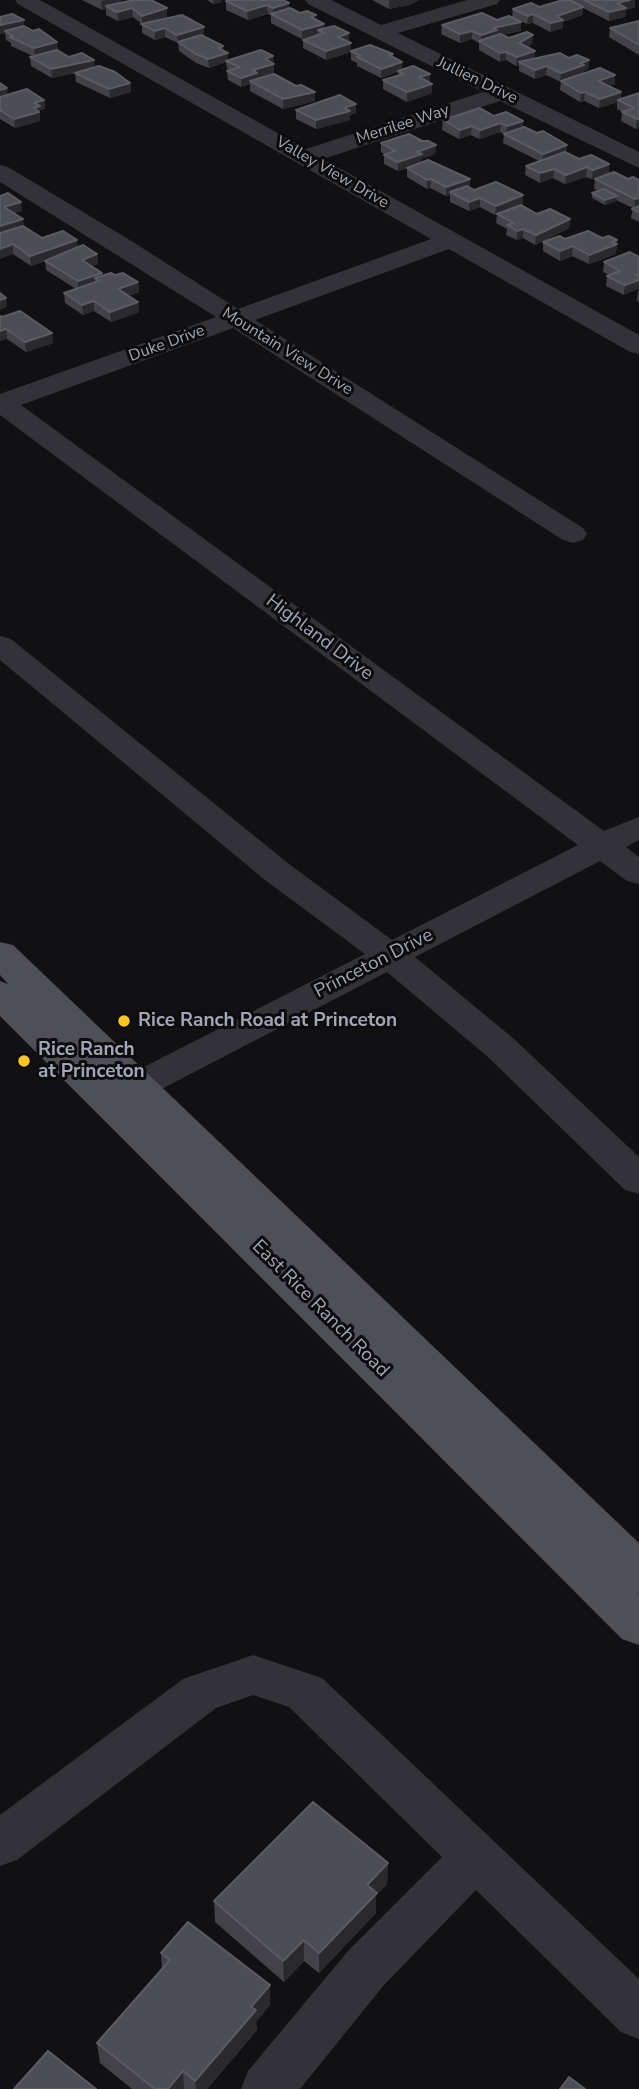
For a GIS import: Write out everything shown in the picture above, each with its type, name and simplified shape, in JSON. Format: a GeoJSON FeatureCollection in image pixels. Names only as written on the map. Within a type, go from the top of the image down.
{"type":"FeatureCollection","features":[{"type":"Feature","properties":{"kind":"main road","name":"East Rice Ranch Road"},"geometry":{"type":"LineString","coordinates":[[0,954],[122,1094],[639,1625]]}},
{"type":"Feature","properties":{"kind":"main road","name":"East Rice Ranch Road"},"geometry":{"type":"LineString","coordinates":[[0,994],[122,1094],[639,1573]]}},
{"type":"Feature","properties":{"kind":"street","name":"Valley View Drive"},"geometry":{"type":"LineString","coordinates":[[25,0],[639,346]]}},
{"type":"Feature","properties":{"kind":"street","name":"Jullien Drive"},"geometry":{"type":"LineString","coordinates":[[315,0],[639,161]]}},
{"type":"Feature","properties":{"kind":"street"},"geometry":{"type":"LineString","coordinates":[[379,32],[489,0]]}},
{"type":"Feature","properties":{"kind":"street","name":"Merrilee Way"},"geometry":{"type":"LineString","coordinates":[[305,157],[501,93]]}},
{"type":"Feature","properties":{"kind":"street","name":"Mountain View Drive"},"geometry":{"type":"LineString","coordinates":[[0,172],[573,534]]}},
{"type":"Feature","properties":{"kind":"street","name":"Duke Drive"},"geometry":{"type":"LineString","coordinates":[[1,402],[451,240]]}},
{"type":"Feature","properties":{"kind":"street","name":"Highland Drive"},"geometry":{"type":"LineString","coordinates":[[1,402],[639,873]]}},
{"type":"Feature","properties":{"kind":"street"},"geometry":{"type":"LineString","coordinates":[[0,645],[277,872],[391,956],[501,1048],[639,1180]]}},
{"type":"Feature","properties":{"kind":"street","name":"Princeton Drive"},"geometry":{"type":"LineString","coordinates":[[122,1094],[639,827]]}},
{"type":"Feature","properties":{"kind":"street"},"geometry":{"type":"LineString","coordinates":[[0,1844],[200,1693],[253,1675],[305,1692],[639,2014]]}},
{"type":"Feature","properties":{"kind":"street"},"geometry":{"type":"LineString","coordinates":[[267,2089],[366,1968],[477,1857]]}},
{"type":"Feature","properties":{"kind":"building"},"geometry":{"type":"Polygon","coordinates":[[[134,0],[151,0],[167,8],[142,16],[132,8],[117,12],[106,6],[134,0]]]}},
{"type":"Feature","properties":{"kind":"building"},"geometry":{"type":"Polygon","coordinates":[[[283,0],[289,3],[273,8],[267,5],[247,11],[226,1],[283,0]]]}},
{"type":"Feature","properties":{"kind":"building"},"geometry":{"type":"Polygon","coordinates":[[[570,0],[583,7],[557,16],[563,20],[551,23],[533,14],[528,16],[513,9],[531,3],[539,7],[570,0]]]}},
{"type":"Feature","properties":{"kind":"building"},"geometry":{"type":"Polygon","coordinates":[[[584,0],[630,0],[617,3],[626,8],[609,12],[584,0]]]}},
{"type":"Feature","properties":{"kind":"building"},"geometry":{"type":"Polygon","coordinates":[[[290,8],[300,13],[307,11],[316,15],[311,17],[324,24],[302,30],[271,14],[290,8]]]}},
{"type":"Feature","properties":{"kind":"building"},"geometry":{"type":"Polygon","coordinates":[[[482,13],[497,20],[509,16],[521,22],[493,28],[497,30],[481,35],[472,31],[460,34],[442,25],[482,13]]]}},
{"type":"Feature","properties":{"kind":"building"},"geometry":{"type":"Polygon","coordinates":[[[12,14],[24,20],[0,25],[0,17],[12,14]]]}},
{"type":"Feature","properties":{"kind":"building"},"geometry":{"type":"Polygon","coordinates":[[[182,15],[204,27],[177,35],[165,28],[155,31],[141,24],[182,15]]]}},
{"type":"Feature","properties":{"kind":"building"},"geometry":{"type":"Polygon","coordinates":[[[639,21],[639,45],[610,28],[639,21]]]}},
{"type":"Feature","properties":{"kind":"building"},"geometry":{"type":"Polygon","coordinates":[[[24,26],[33,31],[39,29],[57,42],[34,48],[10,37],[13,36],[5,31],[24,26]]]}},
{"type":"Feature","properties":{"kind":"building"},"geometry":{"type":"Polygon","coordinates":[[[334,26],[349,33],[338,37],[351,43],[326,51],[303,40],[324,33],[318,30],[334,26]]]}},
{"type":"Feature","properties":{"kind":"building"},"geometry":{"type":"Polygon","coordinates":[[[527,32],[533,35],[519,43],[535,51],[517,57],[506,52],[500,53],[479,41],[500,34],[509,38],[527,32]]]}},
{"type":"Feature","properties":{"kind":"building"},"geometry":{"type":"Polygon","coordinates":[[[201,35],[223,46],[218,48],[228,53],[208,59],[178,42],[201,35]]]}},
{"type":"Feature","properties":{"kind":"building"},"geometry":{"type":"Polygon","coordinates":[[[370,45],[393,54],[389,55],[402,62],[381,69],[351,51],[370,45]]]}},
{"type":"Feature","properties":{"kind":"building"},"geometry":{"type":"Polygon","coordinates":[[[57,50],[69,57],[82,53],[94,60],[51,69],[30,57],[57,50]]]}},
{"type":"Feature","properties":{"kind":"building"},"geometry":{"type":"Polygon","coordinates":[[[261,50],[273,56],[265,59],[274,64],[253,70],[257,73],[241,78],[227,71],[240,67],[226,61],[261,50]]]}},
{"type":"Feature","properties":{"kind":"building"},"geometry":{"type":"Polygon","coordinates":[[[560,53],[569,58],[577,55],[589,60],[580,63],[584,65],[561,73],[547,66],[535,70],[519,62],[560,53]]]}},
{"type":"Feature","properties":{"kind":"building"},"geometry":{"type":"Polygon","coordinates":[[[99,66],[115,72],[130,83],[109,89],[75,73],[99,66]]]}},
{"type":"Feature","properties":{"kind":"building"},"geometry":{"type":"Polygon","coordinates":[[[413,66],[430,74],[419,77],[432,84],[407,92],[383,80],[404,74],[398,71],[413,66]]]}},
{"type":"Feature","properties":{"kind":"building"},"geometry":{"type":"Polygon","coordinates":[[[600,68],[615,75],[598,81],[621,92],[600,99],[585,92],[581,93],[561,81],[600,68]]]}},
{"type":"Feature","properties":{"kind":"building"},"geometry":{"type":"Polygon","coordinates":[[[274,74],[296,86],[301,85],[315,92],[283,99],[250,81],[274,74]]]}},
{"type":"Feature","properties":{"kind":"building"},"geometry":{"type":"Polygon","coordinates":[[[27,89],[44,100],[34,103],[40,106],[34,108],[39,112],[14,119],[0,110],[0,97],[27,89]]]}},
{"type":"Feature","properties":{"kind":"building"},"geometry":{"type":"Polygon","coordinates":[[[639,93],[637,119],[622,112],[634,108],[618,100],[639,93]]]}},
{"type":"Feature","properties":{"kind":"building"},"geometry":{"type":"Polygon","coordinates":[[[340,95],[356,104],[344,108],[350,111],[316,120],[296,110],[340,95]]]}},
{"type":"Feature","properties":{"kind":"building"},"geometry":{"type":"Polygon","coordinates":[[[480,108],[494,116],[506,112],[523,121],[507,126],[501,123],[480,130],[472,126],[460,130],[443,120],[480,108]]]}},
{"type":"Feature","properties":{"kind":"building"},"geometry":{"type":"Polygon","coordinates":[[[524,127],[537,133],[543,131],[567,145],[543,154],[504,134],[524,127]]]}},
{"type":"Feature","properties":{"kind":"building"},"geometry":{"type":"Polygon","coordinates":[[[409,134],[436,145],[417,152],[422,154],[398,162],[384,155],[395,151],[381,143],[409,134]]]}},
{"type":"Feature","properties":{"kind":"building"},"geometry":{"type":"Polygon","coordinates":[[[565,152],[579,159],[591,155],[609,164],[593,170],[587,167],[566,175],[554,169],[540,173],[526,166],[565,152]]]}},
{"type":"Feature","properties":{"kind":"building"},"geometry":{"type":"Polygon","coordinates":[[[428,160],[470,179],[446,187],[407,168],[428,160]]]}},
{"type":"Feature","properties":{"kind":"building"},"geometry":{"type":"Polygon","coordinates":[[[614,172],[628,179],[633,177],[639,180],[639,198],[635,199],[595,179],[614,172]]]}},
{"type":"Feature","properties":{"kind":"building"},"geometry":{"type":"Polygon","coordinates":[[[496,182],[523,195],[496,206],[480,198],[469,202],[450,192],[467,186],[474,190],[496,182]]]}},
{"type":"Feature","properties":{"kind":"building"},"geometry":{"type":"Polygon","coordinates":[[[604,189],[617,196],[605,200],[592,193],[604,189]]]}},
{"type":"Feature","properties":{"kind":"building"},"geometry":{"type":"Polygon","coordinates":[[[8,193],[21,202],[4,207],[23,219],[0,226],[0,196],[8,193]]]}},
{"type":"Feature","properties":{"kind":"building"},"geometry":{"type":"Polygon","coordinates":[[[521,205],[537,214],[550,209],[570,219],[536,235],[523,229],[517,231],[507,225],[514,223],[497,214],[521,205]]]}},
{"type":"Feature","properties":{"kind":"building"},"geometry":{"type":"Polygon","coordinates":[[[23,226],[42,238],[63,231],[77,240],[30,256],[13,244],[0,249],[0,233],[23,226]]]}},
{"type":"Feature","properties":{"kind":"building"},"geometry":{"type":"Polygon","coordinates":[[[588,231],[602,238],[609,236],[617,240],[612,242],[617,244],[589,255],[573,246],[560,251],[543,242],[560,236],[565,239],[588,231]]]}},
{"type":"Feature","properties":{"kind":"building"},"geometry":{"type":"Polygon","coordinates":[[[83,245],[97,254],[82,260],[102,273],[78,281],[45,261],[83,245]]]}},
{"type":"Feature","properties":{"kind":"building"},"geometry":{"type":"Polygon","coordinates":[[[630,252],[639,257],[639,274],[636,275],[639,280],[625,285],[607,276],[620,271],[604,262],[630,252]]]}},
{"type":"Feature","properties":{"kind":"building"},"geometry":{"type":"Polygon","coordinates":[[[111,273],[123,273],[138,282],[118,289],[138,302],[110,312],[94,301],[82,305],[64,293],[99,281],[95,278],[111,273]]]}},
{"type":"Feature","properties":{"kind":"building"},"geometry":{"type":"Polygon","coordinates":[[[20,311],[52,333],[25,342],[6,329],[0,331],[0,316],[20,311]]]}},
{"type":"Feature","properties":{"kind":"building"},"geometry":{"type":"Polygon","coordinates":[[[313,1802],[388,1863],[367,1885],[377,1893],[319,1953],[304,1940],[283,1961],[214,1901],[313,1802]]]}},
{"type":"Feature","properties":{"kind":"building"},"geometry":{"type":"Polygon","coordinates":[[[188,1922],[270,1985],[251,2007],[256,2010],[195,2081],[183,2071],[168,2089],[155,2089],[97,2043],[170,1960],[161,1953],[188,1922]]]}},
{"type":"Feature","properties":{"kind":"building"},"geometry":{"type":"Polygon","coordinates":[[[48,2051],[96,2089],[14,2089],[48,2051]]]}},
{"type":"Feature","properties":{"kind":"building"},"geometry":{"type":"Polygon","coordinates":[[[569,2077],[585,2089],[560,2089],[569,2077]]]}},
{"type":"Feature","properties":{"kind":"place","name":"Rice Ranch Road at Princeton"},"geometry":{"type":"Point","coordinates":[124,1021]}},
{"type":"Feature","properties":{"kind":"place","name":"Rice Ranch at Princeton"},"geometry":{"type":"Point","coordinates":[24,1061]}}]}
